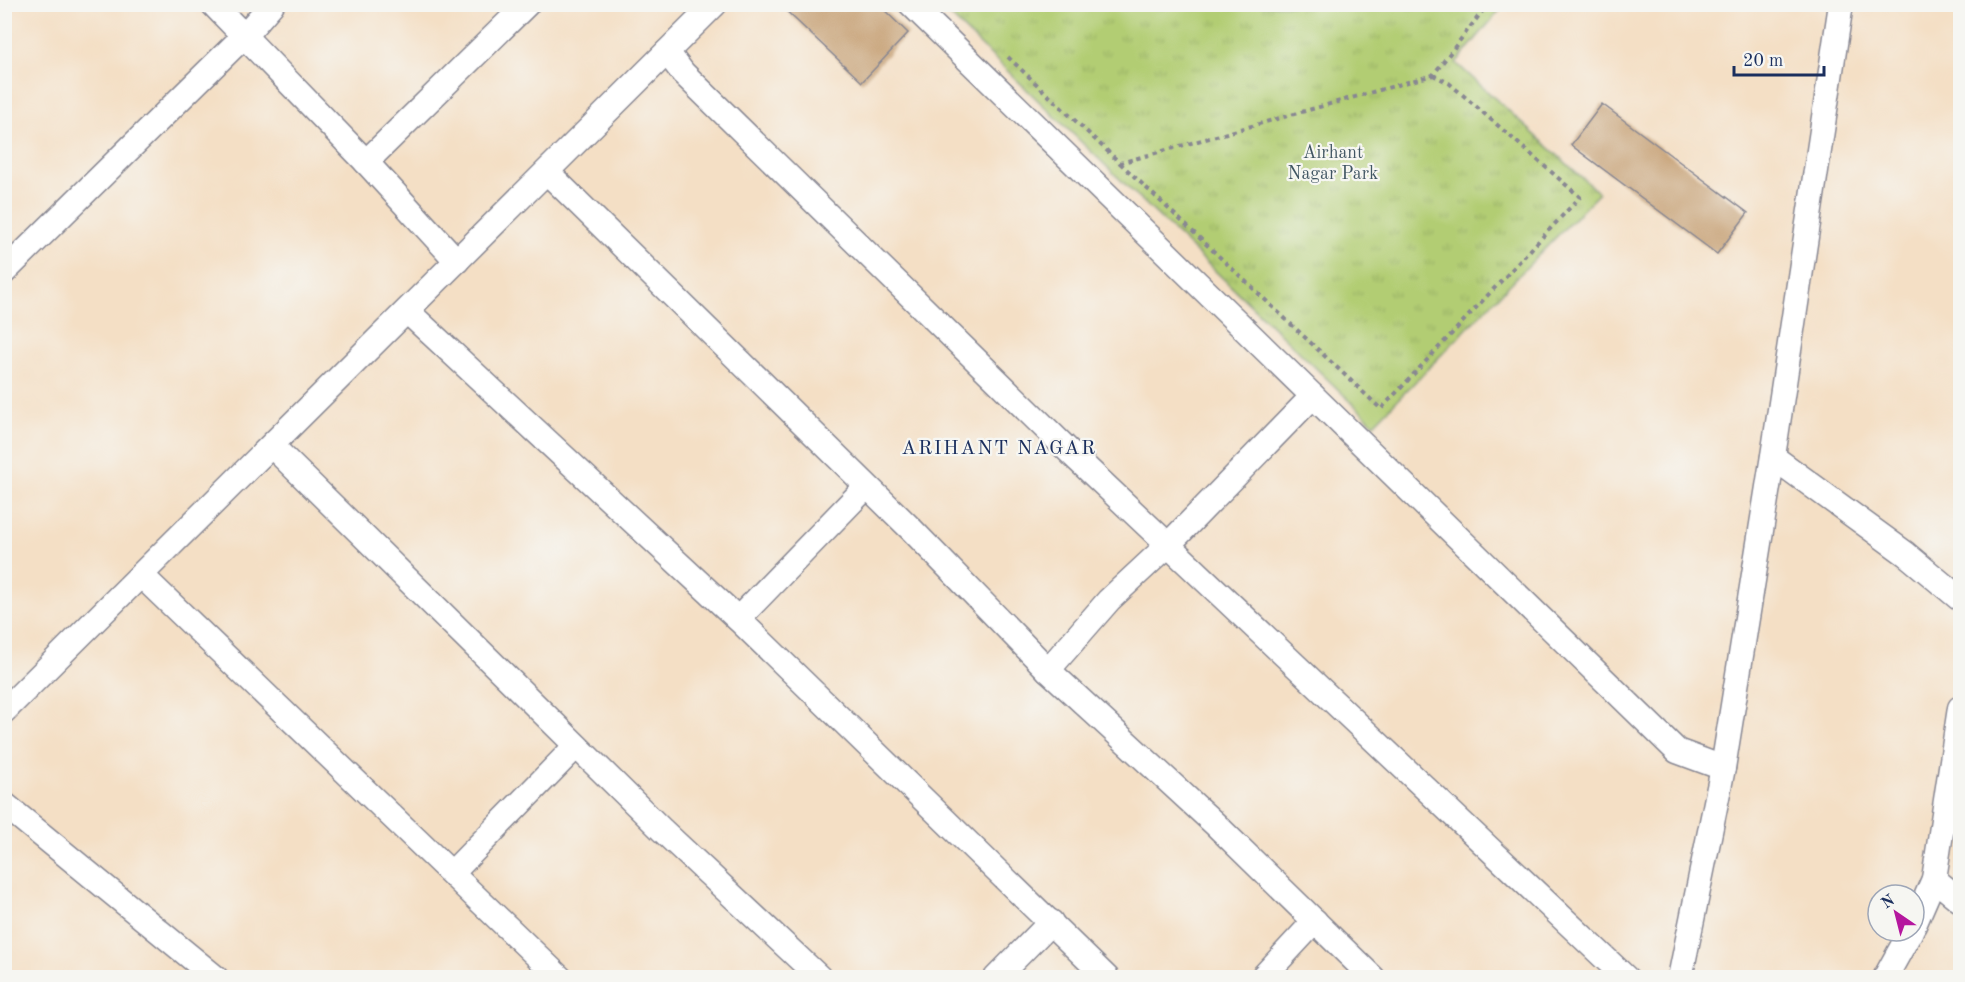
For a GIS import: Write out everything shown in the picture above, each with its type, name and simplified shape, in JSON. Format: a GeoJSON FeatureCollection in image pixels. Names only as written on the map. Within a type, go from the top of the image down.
{"type":"FeatureCollection","features":[{"type":"Feature","properties":{"kind":"street"},"geometry":{"type":"LineString","coordinates":[[213,4],[366,162],[457,261]]}},
{"type":"Feature","properties":{"kind":"street"},"geometry":{"type":"LineString","coordinates":[[4,272],[244,36],[272,4]]}},
{"type":"Feature","properties":{"kind":"street"},"geometry":{"type":"LineString","coordinates":[[366,162],[527,4]]}},
{"type":"Feature","properties":{"kind":"street"},"geometry":{"type":"LineString","coordinates":[[911,4],[1677,751],[1723,768]]}},
{"type":"Feature","properties":{"kind":"street"},"geometry":{"type":"LineString","coordinates":[[1680,978],[1723,768],[1773,457],[1840,4]]}},
{"type":"Feature","properties":{"kind":"street"},"geometry":{"type":"LineString","coordinates":[[4,711],[667,52],[701,9]]}},
{"type":"Feature","properties":{"kind":"street"},"geometry":{"type":"LineString","coordinates":[[667,52],[700,90],[1075,458],[1626,978]]}},
{"type":"Feature","properties":{"kind":"street"},"geometry":{"type":"LineString","coordinates":[[547,172],[912,530],[1048,670],[1215,824],[1373,978]]}},
{"type":"Feature","properties":{"kind":"street"},"geometry":{"type":"LineString","coordinates":[[407,311],[738,619],[1107,978]]}},
{"type":"Feature","properties":{"kind":"street"},"geometry":{"type":"LineString","coordinates":[[1048,670],[1109,600],[1313,396]]}},
{"type":"Feature","properties":{"kind":"street"},"geometry":{"type":"LineString","coordinates":[[272,446],[576,746],[820,978]]}},
{"type":"Feature","properties":{"kind":"street"},"geometry":{"type":"LineString","coordinates":[[1773,457],[1906,554],[1960,600]]}},
{"type":"Feature","properties":{"kind":"street"},"geometry":{"type":"LineString","coordinates":[[738,619],[866,487]]}},
{"type":"Feature","properties":{"kind":"street"},"geometry":{"type":"LineString","coordinates":[[141,575],[560,978]]}},
{"type":"Feature","properties":{"kind":"street"},"geometry":{"type":"LineString","coordinates":[[1926,897],[1934,879],[1960,708]]}},
{"type":"Feature","properties":{"kind":"street"},"geometry":{"type":"LineString","coordinates":[[452,873],[576,746]]}},
{"type":"Feature","properties":{"kind":"street"},"geometry":{"type":"LineString","coordinates":[[4,804],[216,978]]}},
{"type":"Feature","properties":{"kind":"street"},"geometry":{"type":"LineString","coordinates":[[1934,879],[1960,900]]}},
{"type":"Feature","properties":{"kind":"street"},"geometry":{"type":"LineString","coordinates":[[1262,978],[1315,921]]}},
{"type":"Feature","properties":{"kind":"street"},"geometry":{"type":"LineString","coordinates":[[996,978],[1051,922]]}},
{"type":"Feature","properties":{"kind":"street"},"geometry":{"type":"LineString","coordinates":[[1886,978],[1905,943]]}},
{"type":"Feature","properties":{"kind":"path"},"geometry":{"type":"LineString","coordinates":[[1120,162],[1433,75],[1488,4]]}},
{"type":"Feature","properties":{"kind":"path"},"geometry":{"type":"LineString","coordinates":[[1003,52],[1381,409],[1580,197],[1449,83],[1433,75]]}},
{"type":"Feature","properties":{"kind":"green space","name":"Airhant Nagar Park"},"geometry":{"type":"Polygon","coordinates":[[[939,5],[1504,5],[1456,63],[1599,193],[1374,424],[939,5]]]}},
{"type":"Feature","properties":{"kind":"building"},"geometry":{"type":"Polygon","coordinates":[[[779,4],[878,4],[908,33],[862,82],[779,4]]]}},
{"type":"Feature","properties":{"kind":"building"},"geometry":{"type":"Polygon","coordinates":[[[1602,104],[1748,213],[1717,254],[1571,145],[1602,104]]]}},
{"type":"Feature","properties":{"kind":"district","name":"ARIHANT NAGAR"},"geometry":{"type":"Point","coordinates":[999,449]}}]}
